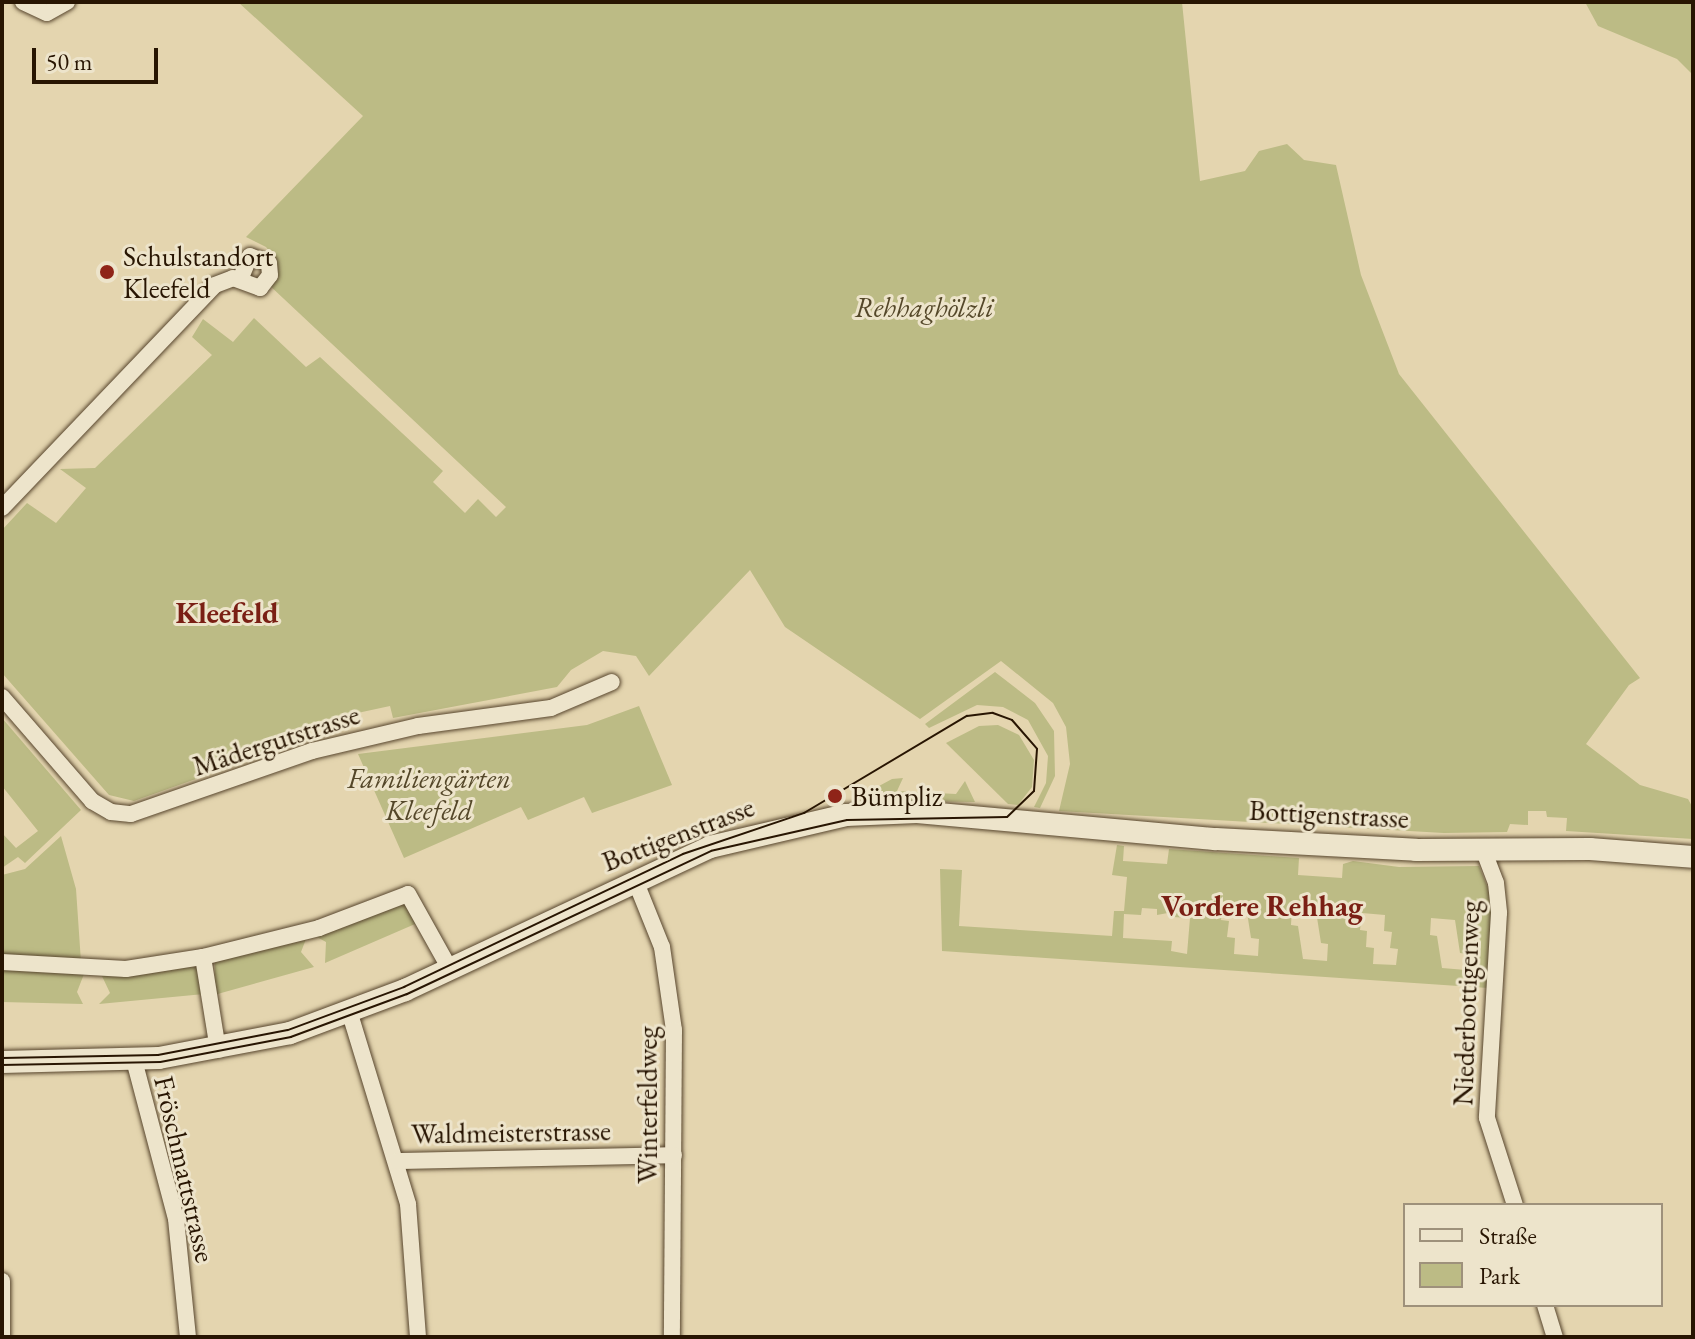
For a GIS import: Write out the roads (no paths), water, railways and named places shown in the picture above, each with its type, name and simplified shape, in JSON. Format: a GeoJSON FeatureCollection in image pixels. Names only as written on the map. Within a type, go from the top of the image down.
{"type":"FeatureCollection","features":[{"type":"Feature","properties":{"kind":"street"},"geometry":{"type":"LineString","coordinates":[[23,2],[40,12],[57,11],[67,2]]}},
{"type":"Feature","properties":{"kind":"street"},"geometry":{"type":"LineString","coordinates":[[2,508],[215,285],[240,279]]}},
{"type":"Feature","properties":{"kind":"street","name":"Mädergutstrasse"},"geometry":{"type":"LineString","coordinates":[[2,697],[92,801],[111,812],[131,814],[312,751],[418,726],[551,708],[612,682]]}},
{"type":"Feature","properties":{"kind":"street","name":"Bottigenstrasse"},"geometry":{"type":"LineString","coordinates":[[2,1062],[134,1060],[218,1050],[350,1014],[635,880],[753,834],[821,818],[894,812],[1216,839],[1483,849],[1590,849],[1693,857]]}},
{"type":"Feature","properties":{"kind":"street","name":"Niederbottigenweg"},"geometry":{"type":"LineString","coordinates":[[1483,849],[1496,883],[1499,913],[1487,1118],[1514,1203]]}},
{"type":"Feature","properties":{"kind":"street","name":"Winterfeldweg"},"geometry":{"type":"LineString","coordinates":[[635,880],[662,947],[671,991],[674,1155],[672,1337]]}},
{"type":"Feature","properties":{"kind":"street"},"geometry":{"type":"LineString","coordinates":[[2,962],[126,969],[203,957],[339,922],[408,894],[450,969]]}},
{"type":"Feature","properties":{"kind":"street"},"geometry":{"type":"LineString","coordinates":[[203,957],[218,1050]]}},
{"type":"Feature","properties":{"kind":"street","name":"Waldmeisterstrasse"},"geometry":{"type":"LineString","coordinates":[[350,1014],[397,1161],[409,1214],[418,1337]]}},
{"type":"Feature","properties":{"kind":"street","name":"Fröschmattstrasse"},"geometry":{"type":"LineString","coordinates":[[134,1060],[176,1219],[188,1337]]}},
{"type":"Feature","properties":{"kind":"street","name":"Waldmeisterstrasse"},"geometry":{"type":"LineString","coordinates":[[397,1161],[674,1155]]}},
{"type":"Feature","properties":{"kind":"street"},"geometry":{"type":"LineString","coordinates":[[2,1281],[2,1337]]}},
{"type":"Feature","properties":{"kind":"street"},"geometry":{"type":"LineString","coordinates":[[1546,1307],[1555,1337]]}},
{"type":"Feature","properties":{"kind":"tram line"},"geometry":{"type":"LineString","coordinates":[[2,1058],[158,1055],[288,1030],[404,987],[683,854],[804,813],[967,716],[993,713],[1012,720],[1037,749],[1034,791],[1007,817],[847,820],[711,851],[407,994],[291,1037],[160,1062],[2,1065]]}},
{"type":"Feature","properties":{"kind":"place","name":"Schulstandort Kleefeld"},"geometry":{"type":"Point","coordinates":[107,272]}},
{"type":"Feature","properties":{"kind":"place","name":"Bümpliz"},"geometry":{"type":"Point","coordinates":[835,796]}},
{"type":"Feature","properties":{"kind":"district","name":"Kleefeld"},"geometry":{"type":"Point","coordinates":[227,613]}},
{"type":"Feature","properties":{"kind":"district","name":"Vordere Rehhag"},"geometry":{"type":"Point","coordinates":[1262,906]}},
{"type":"Feature","properties":{"kind":"park label","name":"Rehhaghölzli"},"geometry":{"type":"Point","coordinates":[924,307]}},
{"type":"Feature","properties":{"kind":"park label","name":"Familiengärten Kleefeld"},"geometry":{"type":"Point","coordinates":[429,794]}}]}
